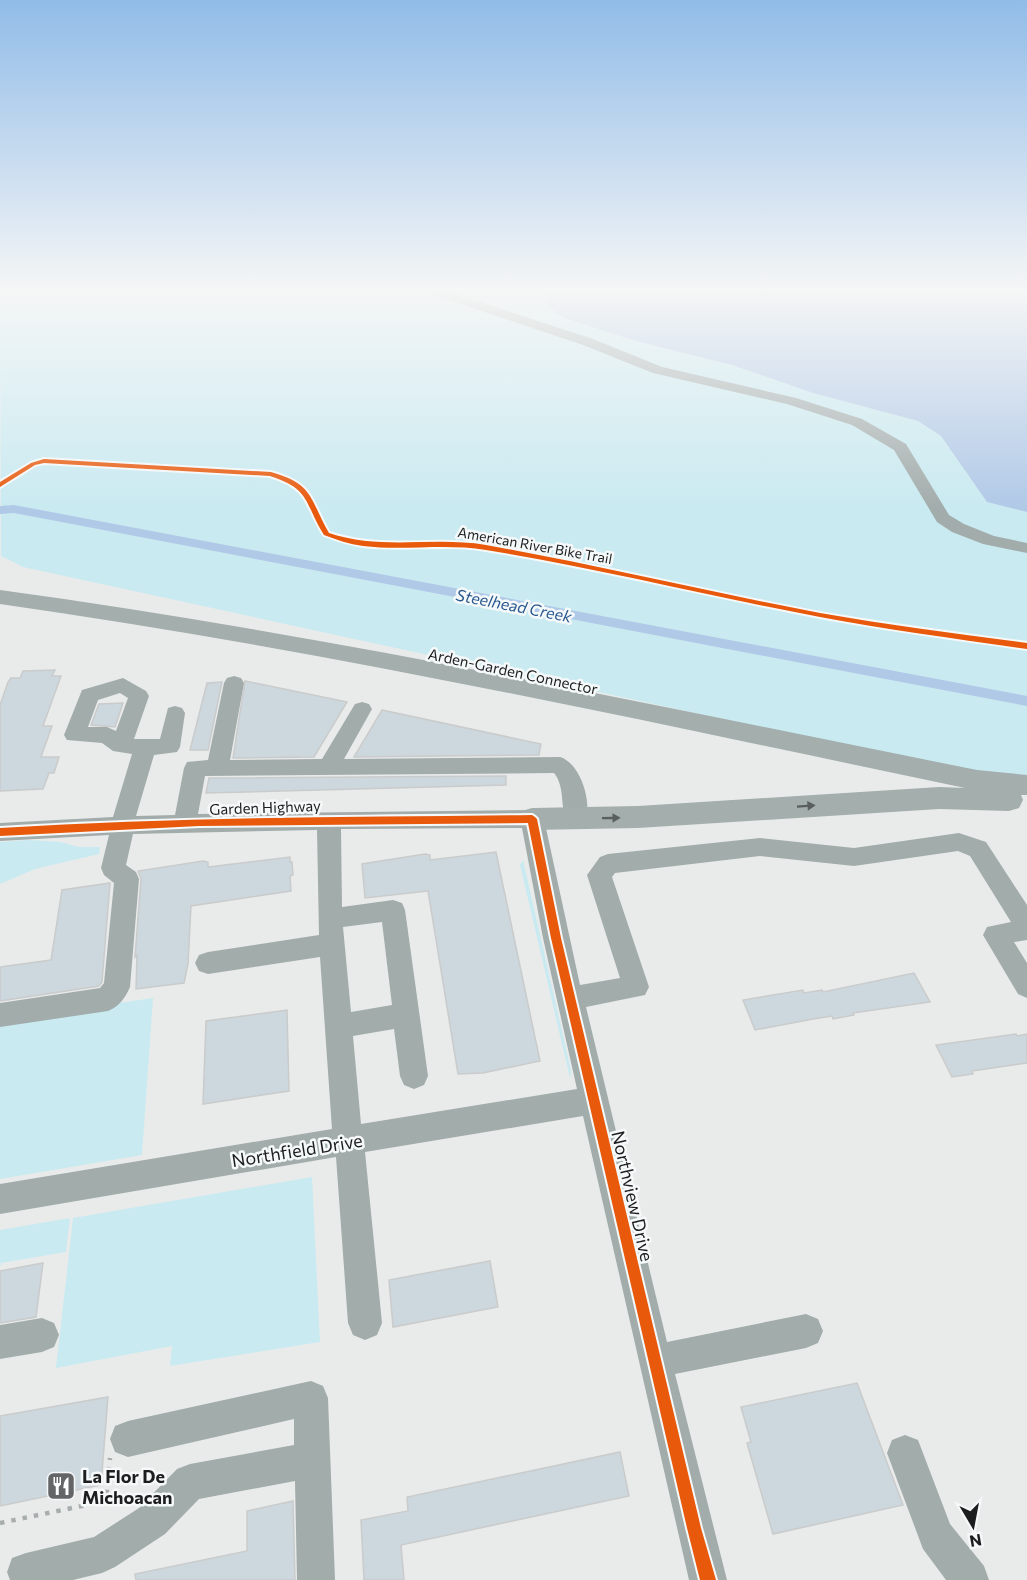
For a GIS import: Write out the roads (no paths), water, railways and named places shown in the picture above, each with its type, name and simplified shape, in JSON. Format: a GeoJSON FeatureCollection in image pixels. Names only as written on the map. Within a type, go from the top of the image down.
{"type":"FeatureCollection","features":[{"type":"Feature","properties":{"kind":"main road","name":"Arden-Garden Connector"},"geometry":{"type":"LineString","coordinates":[[0,581],[132,599],[327,634],[983,770],[1025,790]]}},
{"type":"Feature","properties":{"kind":"main road","name":"Arden-Garden Connector"},"geometry":{"type":"LineString","coordinates":[[0,597],[111,612],[379,657],[1025,790]]}},
{"type":"Feature","properties":{"kind":"main road"},"geometry":{"type":"LineString","coordinates":[[532,819],[649,817],[939,798],[1025,790]]}},
{"type":"Feature","properties":{"kind":"street"},"geometry":{"type":"LineString","coordinates":[[639,362],[658,369],[791,401],[856,422],[900,447],[943,518],[958,528],[989,540],[1027,548]]}},
{"type":"Feature","properties":{"kind":"street"},"geometry":{"type":"LineString","coordinates":[[217,768],[234,682]]}},
{"type":"Feature","properties":{"kind":"street"},"geometry":{"type":"LineString","coordinates":[[328,767],[362,709]]}},
{"type":"Feature","properties":{"kind":"street"},"geometry":{"type":"LineString","coordinates":[[121,746],[169,747],[175,714]]}},
{"type":"Feature","properties":{"kind":"street"},"geometry":{"type":"LineString","coordinates":[[0,1015],[108,999],[117,987],[128,879],[112,867],[145,747]]}},
{"type":"Feature","properties":{"kind":"street"},"geometry":{"type":"LineString","coordinates":[[185,824],[195,768],[560,765],[572,780],[576,818]]}},
{"type":"Feature","properties":{"kind":"street","name":"Garden Highway"},"geometry":{"type":"LineString","coordinates":[[0,832],[329,820],[532,819]]}},
{"type":"Feature","properties":{"kind":"street","name":"Northview Drive"},"geometry":{"type":"LineString","coordinates":[[532,819],[570,998],[708,1580]]}},
{"type":"Feature","properties":{"kind":"street"},"geometry":{"type":"LineString","coordinates":[[329,820],[331,932],[365,1323]]}},
{"type":"Feature","properties":{"kind":"street"},"geometry":{"type":"LineString","coordinates":[[570,998],[636,987],[599,876],[608,864],[760,847],[854,857],[959,842],[978,849],[1027,928],[996,934],[1027,986]]}},
{"type":"Feature","properties":{"kind":"street"},"geometry":{"type":"LineString","coordinates":[[208,963],[331,932],[393,910],[414,1076]]}},
{"type":"Feature","properties":{"kind":"street"},"geometry":{"type":"LineString","coordinates":[[339,1026],[406,1015]]}},
{"type":"Feature","properties":{"kind":"street","name":"Northfield Drive"},"geometry":{"type":"LineString","coordinates":[[0,1199],[594,1101]]}},
{"type":"Feature","properties":{"kind":"street"},"geometry":{"type":"LineString","coordinates":[[655,1361],[806,1331]]}},
{"type":"Feature","properties":{"kind":"street"},"geometry":{"type":"LineString","coordinates":[[0,1342],[42,1335]]}},
{"type":"Feature","properties":{"kind":"street"},"geometry":{"type":"LineString","coordinates":[[119,1448],[311,1398],[316,1580]]}},
{"type":"Feature","properties":{"kind":"street"},"geometry":{"type":"LineString","coordinates":[[904,1453],[936,1536],[970,1580]]}},
{"type":"Feature","properties":{"kind":"street"},"geometry":{"type":"LineString","coordinates":[[26,1572],[102,1554],[152,1521],[190,1482],[313,1460]]}},
{"type":"Feature","properties":{"kind":"waterway","name":"Steelhead Creek"},"geometry":{"type":"LineString","coordinates":[[0,510],[14,509],[1027,701]]}},
{"type":"Feature","properties":{"kind":"place","name":"La Flor De Michoacan"},"geometry":{"type":"Point","coordinates":[61,1486]}}]}
